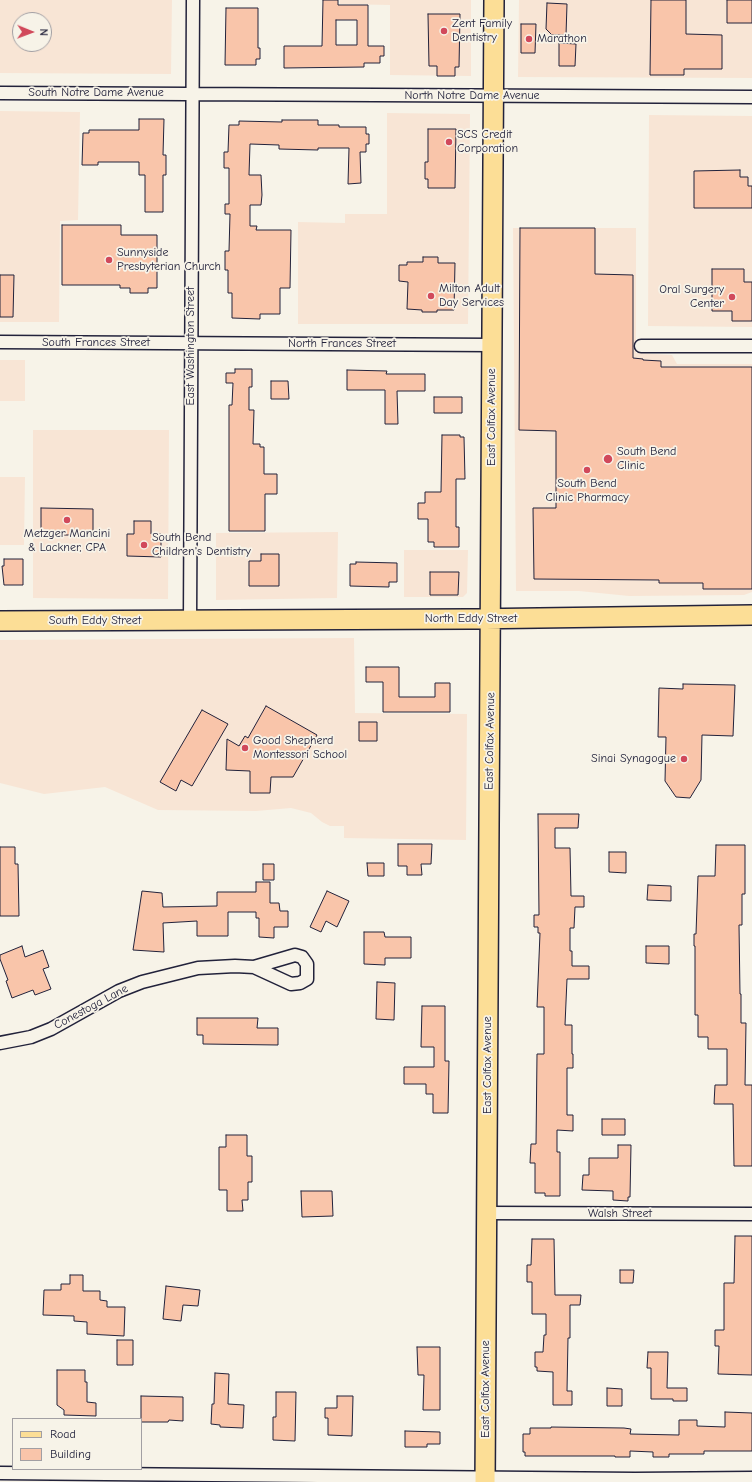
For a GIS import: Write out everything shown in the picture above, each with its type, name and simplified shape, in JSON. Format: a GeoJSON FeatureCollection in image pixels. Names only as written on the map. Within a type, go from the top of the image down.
{"type":"FeatureCollection","features":[{"type":"Feature","properties":{"kind":"main road","name":"East Colfax Avenue"},"geometry":{"type":"LineString","coordinates":[[485,1480],[494,0]]}},
{"type":"Feature","properties":{"kind":"main road","name":"North Eddy Street"},"geometry":{"type":"LineString","coordinates":[[190,621],[491,619],[752,614]]}},
{"type":"Feature","properties":{"kind":"main road","name":"South Eddy Street"},"geometry":{"type":"LineString","coordinates":[[0,621],[190,621]]}},
{"type":"Feature","properties":{"kind":"street","name":"East Washington Street"},"geometry":{"type":"LineString","coordinates":[[190,621],[193,0]]}},
{"type":"Feature","properties":{"kind":"street","name":"South Notre Dame Avenue"},"geometry":{"type":"LineString","coordinates":[[0,93],[192,94]]}},
{"type":"Feature","properties":{"kind":"street","name":"North Notre Dame Avenue"},"geometry":{"type":"LineString","coordinates":[[192,94],[752,98]]}},
{"type":"Feature","properties":{"kind":"street","name":"South Frances Street"},"geometry":{"type":"LineString","coordinates":[[0,342],[192,344]]}},
{"type":"Feature","properties":{"kind":"street","name":"North Frances Street"},"geometry":{"type":"LineString","coordinates":[[192,344],[492,345]]}},
{"type":"Feature","properties":{"kind":"street"},"geometry":{"type":"LineString","coordinates":[[641,346],[752,346]]}},
{"type":"Feature","properties":{"kind":"street","name":"Conestoga Lane"},"geometry":{"type":"LineString","coordinates":[[0,1043],[31,1037],[51,1029],[119,990],[142,982],[198,968],[235,966],[254,967]]}},
{"type":"Feature","properties":{"kind":"street","name":"Walsh Street"},"geometry":{"type":"LineString","coordinates":[[487,1213],[752,1214]]}},
{"type":"Feature","properties":{"kind":"street"},"geometry":{"type":"LineString","coordinates":[[0,1473],[186,1478],[485,1480],[752,1478]]}},
{"type":"Feature","properties":{"kind":"shaded area"},"geometry":{"type":"Polygon","coordinates":[[[0,0],[172,0],[171,74],[0,73],[0,0]]]}},
{"type":"Feature","properties":{"kind":"shaded area"},"geometry":{"type":"Polygon","coordinates":[[[340,0],[471,0],[471,76],[390,75],[390,5],[340,4],[340,0]]]}},
{"type":"Feature","properties":{"kind":"shaded area"},"geometry":{"type":"Polygon","coordinates":[[[519,0],[752,0],[752,78],[518,77],[519,0]]]}},
{"type":"Feature","properties":{"kind":"shaded area"},"geometry":{"type":"Polygon","coordinates":[[[0,111],[80,112],[78,220],[60,221],[59,322],[0,322],[0,111]]]}},
{"type":"Feature","properties":{"kind":"shaded area"},"geometry":{"type":"Polygon","coordinates":[[[387,113],[470,114],[468,324],[298,324],[298,222],[345,223],[345,214],[387,214],[387,113]]]}},
{"type":"Feature","properties":{"kind":"shaded area"},"geometry":{"type":"Polygon","coordinates":[[[649,115],[752,116],[752,327],[648,326],[649,115]]]}},
{"type":"Feature","properties":{"kind":"shaded area"},"geometry":{"type":"Polygon","coordinates":[[[513,228],[636,228],[636,353],[672,355],[677,364],[752,364],[752,592],[744,595],[629,596],[579,591],[516,591],[513,228]]]}},
{"type":"Feature","properties":{"kind":"shaded area"},"geometry":{"type":"Polygon","coordinates":[[[0,360],[25,360],[25,401],[0,401],[0,360]]]}},
{"type":"Feature","properties":{"kind":"shaded area"},"geometry":{"type":"Polygon","coordinates":[[[33,430],[169,430],[168,599],[33,598],[33,430]]]}},
{"type":"Feature","properties":{"kind":"shaded area"},"geometry":{"type":"Polygon","coordinates":[[[0,477],[25,477],[24,545],[0,545],[0,477]]]}},
{"type":"Feature","properties":{"kind":"shaded area"},"geometry":{"type":"Polygon","coordinates":[[[338,532],[337,598],[216,600],[216,533],[338,532]]]}},
{"type":"Feature","properties":{"kind":"shaded area"},"geometry":{"type":"Polygon","coordinates":[[[404,550],[468,550],[467,593],[463,597],[404,597],[404,550]]]}},
{"type":"Feature","properties":{"kind":"shaded area"},"geometry":{"type":"Polygon","coordinates":[[[354,638],[355,713],[467,714],[466,840],[344,838],[344,826],[330,826],[322,822],[311,813],[291,808],[256,811],[158,810],[105,787],[44,794],[0,783],[0,640],[354,638]]]}},
{"type":"Feature","properties":{"kind":"building"},"geometry":{"type":"Polygon","coordinates":[[[323,0],[338,0],[338,5],[368,5],[368,46],[384,46],[384,56],[380,56],[380,63],[364,63],[364,67],[284,68],[284,46],[322,46],[323,0]],[[336,20],[336,45],[357,45],[357,20],[336,20]]]}},
{"type":"Feature","properties":{"kind":"building"},"geometry":{"type":"Polygon","coordinates":[[[651,0],[686,0],[686,34],[722,35],[722,69],[684,69],[684,75],[650,75],[651,0]]]}},
{"type":"Feature","properties":{"kind":"building"},"geometry":{"type":"Polygon","coordinates":[[[727,0],[752,0],[752,23],[727,23],[727,0]]]}},
{"type":"Feature","properties":{"kind":"building"},"geometry":{"type":"Polygon","coordinates":[[[547,3],[567,4],[566,35],[552,35],[546,29],[547,3]]]}},
{"type":"Feature","properties":{"kind":"building"},"geometry":{"type":"Polygon","coordinates":[[[226,8],[258,8],[258,48],[260,48],[260,59],[256,59],[256,65],[225,65],[226,8]]]}},
{"type":"Feature","properties":{"kind":"building"},"geometry":{"type":"Polygon","coordinates":[[[428,14],[460,14],[459,67],[455,67],[455,76],[437,76],[437,66],[429,66],[428,14]]]}},
{"type":"Feature","properties":{"kind":"building"},"geometry":{"type":"Polygon","coordinates":[[[521,24],[536,24],[535,53],[521,53],[521,24]]]}},
{"type":"Feature","properties":{"kind":"building"},"geometry":{"type":"Polygon","coordinates":[[[559,43],[576,44],[575,66],[559,66],[559,43]]]}},
{"type":"Feature","properties":{"kind":"building"},"geometry":{"type":"Polygon","coordinates":[[[139,119],[164,119],[163,155],[166,155],[166,175],[163,175],[163,212],[145,212],[145,175],[139,175],[139,162],[98,162],[98,165],[82,165],[83,133],[89,133],[89,130],[139,130],[139,119]]]}},
{"type":"Feature","properties":{"kind":"building"},"geometry":{"type":"Polygon","coordinates":[[[282,120],[318,120],[318,125],[366,127],[366,134],[369,134],[369,144],[366,144],[366,152],[360,152],[361,183],[348,184],[349,148],[318,148],[318,150],[279,149],[279,145],[250,144],[249,175],[261,175],[262,195],[261,205],[250,205],[250,226],[257,226],[256,230],[291,230],[290,288],[280,288],[280,314],[260,314],[260,319],[232,318],[232,293],[228,293],[228,270],[225,270],[225,251],[229,251],[230,214],[225,214],[225,204],[229,204],[229,168],[224,168],[224,152],[228,152],[229,125],[239,125],[239,121],[282,122],[282,120]]]}},
{"type":"Feature","properties":{"kind":"building"},"geometry":{"type":"Polygon","coordinates":[[[428,129],[456,129],[455,188],[428,188],[428,179],[425,179],[425,162],[428,162],[428,129]]]}},
{"type":"Feature","properties":{"kind":"building"},"geometry":{"type":"Polygon","coordinates":[[[740,170],[740,177],[748,177],[748,186],[752,186],[752,208],[694,208],[694,171],[740,170]]]}},
{"type":"Feature","properties":{"kind":"building","name":"Sunnyside Presbyterian Church"},"geometry":{"type":"Polygon","coordinates":[[[62,225],[121,225],[121,235],[157,235],[157,288],[148,288],[148,293],[130,293],[130,288],[120,288],[120,285],[62,285],[62,225]]]}},
{"type":"Feature","properties":{"kind":"building"},"geometry":{"type":"Polygon","coordinates":[[[520,228],[595,228],[595,274],[633,275],[633,358],[661,361],[661,367],[752,367],[752,589],[703,589],[703,583],[659,583],[659,580],[534,579],[533,508],[556,508],[556,431],[519,430],[520,228]]]}},
{"type":"Feature","properties":{"kind":"building","name":"Milton Adult Day Services"},"geometry":{"type":"Polygon","coordinates":[[[423,257],[438,257],[438,263],[455,263],[454,310],[422,312],[422,310],[407,309],[408,282],[399,281],[399,265],[407,265],[407,262],[423,262],[423,257]]]}},
{"type":"Feature","properties":{"kind":"building","name":"Oral Surgery Center"},"geometry":{"type":"Polygon","coordinates":[[[712,269],[744,269],[744,282],[752,282],[752,321],[732,321],[732,311],[712,311],[712,269]]]}},
{"type":"Feature","properties":{"kind":"building"},"geometry":{"type":"Polygon","coordinates":[[[0,275],[14,275],[13,317],[0,317],[0,275]]]}},
{"type":"Feature","properties":{"kind":"building"},"geometry":{"type":"Polygon","coordinates":[[[235,369],[252,369],[252,387],[249,387],[249,410],[254,410],[253,444],[260,444],[260,447],[264,447],[264,474],[277,474],[277,494],[265,494],[265,531],[229,531],[229,405],[232,405],[233,383],[226,383],[226,373],[235,373],[235,369]]]}},
{"type":"Feature","properties":{"kind":"building"},"geometry":{"type":"Polygon","coordinates":[[[347,370],[387,371],[386,374],[425,374],[425,391],[397,391],[398,424],[385,424],[385,390],[347,390],[347,370]]]}},
{"type":"Feature","properties":{"kind":"building"},"geometry":{"type":"Polygon","coordinates":[[[271,381],[288,381],[289,399],[271,399],[271,381]]]}},
{"type":"Feature","properties":{"kind":"building"},"geometry":{"type":"Polygon","coordinates":[[[434,397],[462,397],[462,413],[434,413],[434,397]]]}},
{"type":"Feature","properties":{"kind":"building"},"geometry":{"type":"Polygon","coordinates":[[[442,435],[460,435],[460,437],[464,437],[465,479],[456,479],[456,527],[459,527],[459,547],[434,547],[434,542],[428,542],[428,519],[418,519],[418,503],[425,503],[425,492],[441,492],[442,435]]]}},
{"type":"Feature","properties":{"kind":"building","name":"Metzger Mancini & Lackner, CPA"},"geometry":{"type":"Polygon","coordinates":[[[41,508],[93,509],[93,535],[56,535],[56,531],[41,531],[41,508]]]}},
{"type":"Feature","properties":{"kind":"building","name":"South Bend Children's Dentistry"},"geometry":{"type":"Polygon","coordinates":[[[134,521],[151,521],[151,534],[161,534],[161,557],[127,556],[127,534],[134,534],[134,521]]]}},
{"type":"Feature","properties":{"kind":"building"},"geometry":{"type":"Polygon","coordinates":[[[261,554],[279,554],[279,586],[249,586],[249,561],[261,561],[261,554]]]}},
{"type":"Feature","properties":{"kind":"building"},"geometry":{"type":"Polygon","coordinates":[[[4,559],[23,559],[23,585],[4,585],[2,566],[4,566],[4,559]]]}},
{"type":"Feature","properties":{"kind":"building"},"geometry":{"type":"Polygon","coordinates":[[[356,562],[397,563],[397,582],[389,582],[389,587],[350,586],[350,564],[356,564],[356,562]]]}},
{"type":"Feature","properties":{"kind":"building"},"geometry":{"type":"Polygon","coordinates":[[[430,572],[459,572],[458,595],[430,595],[430,572]]]}},
{"type":"Feature","properties":{"kind":"building"},"geometry":{"type":"Polygon","coordinates":[[[366,667],[399,667],[399,697],[435,697],[435,683],[450,683],[450,712],[383,712],[383,682],[366,682],[366,667]]]}},
{"type":"Feature","properties":{"kind":"building","name":"Sinai Synagogue"},"geometry":{"type":"Polygon","coordinates":[[[683,684],[735,685],[733,736],[702,735],[701,780],[690,798],[676,797],[665,781],[666,737],[658,737],[659,688],[683,689],[683,684]]]}},
{"type":"Feature","properties":{"kind":"building","name":"Good Shepherd Montessori School"},"geometry":{"type":"Polygon","coordinates":[[[266,706],[317,735],[293,777],[271,777],[270,793],[250,793],[250,771],[226,770],[227,739],[239,746],[245,736],[248,738],[266,706]]]}},
{"type":"Feature","properties":{"kind":"building"},"geometry":{"type":"Polygon","coordinates":[[[202,710],[228,724],[192,786],[181,780],[176,791],[160,782],[202,710]]]}},
{"type":"Feature","properties":{"kind":"building"},"geometry":{"type":"Polygon","coordinates":[[[359,722],[377,722],[377,741],[359,741],[359,722]]]}},
{"type":"Feature","properties":{"kind":"building"},"geometry":{"type":"Polygon","coordinates":[[[538,814],[579,814],[578,828],[555,828],[555,848],[570,848],[571,896],[584,896],[584,907],[575,907],[574,928],[570,928],[570,951],[572,951],[572,966],[589,966],[589,979],[567,979],[565,1025],[572,1025],[573,1068],[567,1068],[567,1115],[573,1115],[573,1131],[557,1130],[557,1152],[560,1152],[560,1196],[545,1196],[545,1193],[535,1193],[535,1163],[530,1163],[531,1144],[536,1144],[537,1054],[544,1054],[544,1007],[537,1007],[540,933],[538,933],[538,927],[534,927],[534,915],[539,915],[538,814]]]}},
{"type":"Feature","properties":{"kind":"building"},"geometry":{"type":"Polygon","coordinates":[[[398,844],[432,844],[431,864],[421,864],[422,875],[407,875],[407,866],[398,866],[398,844]]]}},
{"type":"Feature","properties":{"kind":"building"},"geometry":{"type":"Polygon","coordinates":[[[716,845],[745,845],[745,894],[742,894],[742,925],[739,925],[740,994],[741,1023],[746,1023],[745,1085],[752,1085],[752,1166],[734,1166],[733,1104],[714,1104],[715,1085],[727,1085],[727,1049],[708,1049],[708,1037],[698,1037],[698,1015],[695,1015],[694,934],[696,934],[698,876],[715,876],[716,845]]]}},
{"type":"Feature","properties":{"kind":"building"},"geometry":{"type":"Polygon","coordinates":[[[0,847],[15,847],[15,864],[18,864],[19,916],[0,916],[0,847]]]}},
{"type":"Feature","properties":{"kind":"building"},"geometry":{"type":"Polygon","coordinates":[[[609,852],[626,852],[626,873],[609,872],[609,852]]]}},
{"type":"Feature","properties":{"kind":"building"},"geometry":{"type":"Polygon","coordinates":[[[367,863],[384,863],[384,876],[368,876],[367,863]]]}},
{"type":"Feature","properties":{"kind":"building"},"geometry":{"type":"Polygon","coordinates":[[[263,864],[274,864],[274,880],[263,880],[263,864]]]}},
{"type":"Feature","properties":{"kind":"building"},"geometry":{"type":"Polygon","coordinates":[[[256,882],[270,882],[270,903],[279,903],[280,911],[288,911],[288,927],[274,927],[274,938],[259,937],[259,918],[256,918],[256,912],[228,912],[228,936],[197,936],[197,921],[163,923],[164,952],[133,950],[142,891],[162,893],[163,907],[217,906],[217,892],[256,892],[256,882]]]}},
{"type":"Feature","properties":{"kind":"building"},"geometry":{"type":"Polygon","coordinates":[[[648,885],[671,886],[671,901],[647,900],[648,885]]]}},
{"type":"Feature","properties":{"kind":"building"},"geometry":{"type":"Polygon","coordinates":[[[327,891],[349,901],[337,927],[326,921],[321,932],[310,927],[327,891]]]}},
{"type":"Feature","properties":{"kind":"building"},"geometry":{"type":"Polygon","coordinates":[[[364,932],[384,932],[385,937],[411,937],[411,958],[385,958],[385,965],[364,964],[364,932]]]}},
{"type":"Feature","properties":{"kind":"building"},"geometry":{"type":"Polygon","coordinates":[[[22,946],[25,957],[43,950],[49,967],[43,969],[51,989],[35,995],[33,990],[12,998],[6,981],[8,980],[0,959],[0,955],[22,946]]]}},
{"type":"Feature","properties":{"kind":"building"},"geometry":{"type":"Polygon","coordinates":[[[646,946],[669,946],[669,964],[646,963],[646,946]]]}},
{"type":"Feature","properties":{"kind":"building"},"geometry":{"type":"Polygon","coordinates":[[[377,982],[395,983],[394,1020],[376,1019],[377,982]]]}},
{"type":"Feature","properties":{"kind":"building"},"geometry":{"type":"Polygon","coordinates":[[[422,1006],[445,1006],[445,1061],[449,1061],[448,1113],[433,1113],[433,1094],[426,1094],[426,1084],[404,1084],[404,1067],[434,1067],[434,1047],[421,1047],[422,1006]]]}},
{"type":"Feature","properties":{"kind":"building"},"geometry":{"type":"Polygon","coordinates":[[[197,1018],[258,1018],[257,1028],[278,1028],[278,1045],[203,1044],[203,1035],[197,1035],[197,1018]]]}},
{"type":"Feature","properties":{"kind":"building"},"geometry":{"type":"Polygon","coordinates":[[[602,1119],[625,1119],[625,1135],[602,1135],[602,1119]]]}},
{"type":"Feature","properties":{"kind":"building"},"geometry":{"type":"Polygon","coordinates":[[[226,1135],[247,1135],[247,1156],[252,1156],[252,1182],[248,1182],[248,1200],[242,1200],[243,1211],[227,1211],[227,1190],[219,1190],[219,1147],[226,1147],[226,1135]]]}},
{"type":"Feature","properties":{"kind":"building"},"geometry":{"type":"Polygon","coordinates":[[[618,1145],[631,1145],[630,1197],[628,1197],[628,1201],[613,1200],[613,1191],[582,1190],[583,1175],[589,1175],[589,1158],[618,1158],[618,1145]]]}},
{"type":"Feature","properties":{"kind":"building"},"geometry":{"type":"Polygon","coordinates":[[[301,1191],[332,1191],[333,1216],[302,1217],[301,1191]]]}},
{"type":"Feature","properties":{"kind":"building"},"geometry":{"type":"Polygon","coordinates":[[[735,1236],[752,1236],[752,1375],[718,1374],[719,1346],[715,1346],[715,1330],[724,1330],[724,1283],[734,1283],[735,1236]]]}},
{"type":"Feature","properties":{"kind":"building"},"geometry":{"type":"Polygon","coordinates":[[[532,1239],[554,1239],[555,1295],[581,1295],[580,1305],[570,1305],[567,1391],[572,1391],[572,1405],[553,1405],[553,1372],[537,1371],[537,1367],[535,1367],[535,1352],[543,1352],[544,1335],[546,1335],[546,1314],[532,1314],[532,1282],[527,1282],[527,1265],[531,1265],[532,1239]]]}},
{"type":"Feature","properties":{"kind":"building"},"geometry":{"type":"Polygon","coordinates":[[[620,1270],[634,1270],[633,1283],[620,1283],[620,1270]]]}},
{"type":"Feature","properties":{"kind":"building"},"geometry":{"type":"Polygon","coordinates":[[[70,1275],[83,1275],[83,1291],[100,1291],[100,1300],[107,1301],[107,1307],[125,1307],[124,1336],[87,1334],[87,1322],[74,1321],[74,1316],[43,1315],[44,1290],[61,1290],[61,1284],[70,1284],[70,1275]]]}},
{"type":"Feature","properties":{"kind":"building"},"geometry":{"type":"Polygon","coordinates":[[[166,1286],[200,1290],[198,1306],[183,1305],[181,1321],[163,1319],[166,1286]]]}},
{"type":"Feature","properties":{"kind":"building"},"geometry":{"type":"Polygon","coordinates":[[[117,1340],[133,1340],[133,1365],[117,1365],[117,1340]]]}},
{"type":"Feature","properties":{"kind":"building"},"geometry":{"type":"Polygon","coordinates":[[[417,1347],[440,1347],[440,1410],[423,1410],[424,1375],[418,1375],[417,1347]]]}},
{"type":"Feature","properties":{"kind":"building"},"geometry":{"type":"Polygon","coordinates":[[[648,1352],[668,1352],[667,1388],[687,1388],[687,1401],[673,1401],[673,1399],[651,1399],[651,1368],[647,1368],[648,1352]]]}},
{"type":"Feature","properties":{"kind":"building"},"geometry":{"type":"Polygon","coordinates":[[[57,1370],[85,1370],[85,1382],[87,1382],[87,1402],[96,1403],[96,1416],[64,1415],[64,1410],[57,1405],[57,1370]]]}},
{"type":"Feature","properties":{"kind":"building"},"geometry":{"type":"Polygon","coordinates":[[[215,1373],[229,1374],[228,1404],[244,1405],[243,1428],[220,1427],[220,1425],[211,1424],[212,1404],[214,1404],[215,1373]]]}},
{"type":"Feature","properties":{"kind":"building"},"geometry":{"type":"Polygon","coordinates":[[[607,1388],[622,1389],[622,1406],[607,1406],[607,1388]]]}},
{"type":"Feature","properties":{"kind":"building"},"geometry":{"type":"Polygon","coordinates":[[[276,1392],[296,1392],[295,1441],[273,1440],[273,1417],[276,1417],[276,1392]]]}},
{"type":"Feature","properties":{"kind":"building"},"geometry":{"type":"Polygon","coordinates":[[[141,1396],[183,1397],[183,1421],[169,1420],[168,1422],[142,1422],[141,1396]]]}},
{"type":"Feature","properties":{"kind":"building"},"geometry":{"type":"Polygon","coordinates":[[[337,1396],[353,1396],[352,1436],[328,1435],[328,1418],[325,1418],[325,1408],[337,1408],[337,1396]]]}},
{"type":"Feature","properties":{"kind":"building"},"geometry":{"type":"Polygon","coordinates":[[[725,1412],[752,1413],[752,1451],[704,1451],[704,1454],[669,1454],[669,1457],[653,1457],[653,1452],[630,1451],[630,1457],[525,1456],[525,1452],[523,1452],[523,1434],[530,1434],[530,1428],[624,1428],[631,1429],[630,1434],[679,1435],[679,1420],[697,1420],[697,1426],[725,1427],[725,1412]]]}},
{"type":"Feature","properties":{"kind":"building"},"geometry":{"type":"Polygon","coordinates":[[[405,1431],[440,1432],[440,1444],[427,1444],[427,1447],[405,1447],[405,1431]]]}},
{"type":"Feature","properties":{"kind":"place","name":"Zent Family Dentistry"},"geometry":{"type":"Point","coordinates":[444,31]}},
{"type":"Feature","properties":{"kind":"place","name":"Marathon"},"geometry":{"type":"Point","coordinates":[529,39]}},
{"type":"Feature","properties":{"kind":"place","name":"SCS Credit Corporation"},"geometry":{"type":"Point","coordinates":[449,142]}},
{"type":"Feature","properties":{"kind":"place","name":"Sunnyside Presbyterian Church"},"geometry":{"type":"Point","coordinates":[109,260]}},
{"type":"Feature","properties":{"kind":"place","name":"Milton Adult Day Services"},"geometry":{"type":"Point","coordinates":[431,296]}},
{"type":"Feature","properties":{"kind":"place","name":"Oral Surgery Center"},"geometry":{"type":"Point","coordinates":[732,297]}},
{"type":"Feature","properties":{"kind":"place","name":"South Bend Clinic"},"geometry":{"type":"Point","coordinates":[608,459]}},
{"type":"Feature","properties":{"kind":"place","name":"South Bend Clinic Pharmacy"},"geometry":{"type":"Point","coordinates":[587,470]}},
{"type":"Feature","properties":{"kind":"place","name":"Metzger Mancini & Lackner, CPA"},"geometry":{"type":"Point","coordinates":[67,520]}},
{"type":"Feature","properties":{"kind":"place","name":"South Bend Children's Dentistry"},"geometry":{"type":"Point","coordinates":[144,545]}},
{"type":"Feature","properties":{"kind":"place","name":"Good Shepherd Montessori School"},"geometry":{"type":"Point","coordinates":[245,748]}},
{"type":"Feature","properties":{"kind":"place","name":"Sinai Synagogue"},"geometry":{"type":"Point","coordinates":[684,759]}}]}
